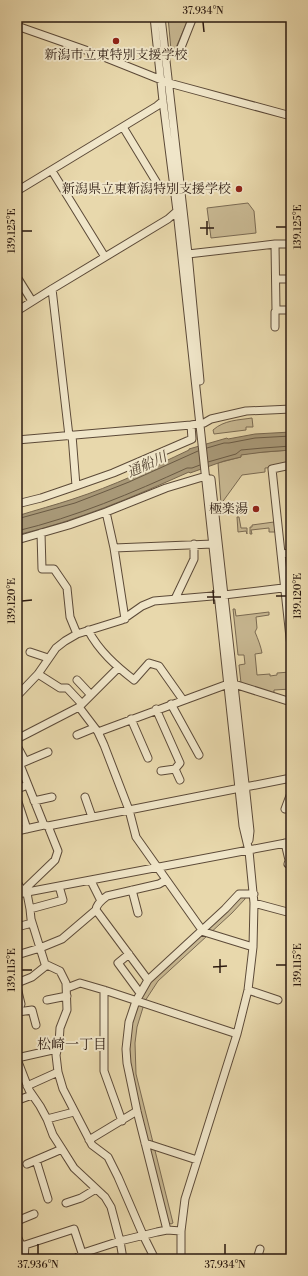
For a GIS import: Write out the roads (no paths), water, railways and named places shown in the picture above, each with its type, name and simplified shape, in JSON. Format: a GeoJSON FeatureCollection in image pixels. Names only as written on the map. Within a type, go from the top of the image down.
{"type":"FeatureCollection","features":[{"type":"Feature","properties":{"kind":"street"},"geometry":{"type":"LineString","coordinates":[[154,17],[222,595],[242,788],[243,826],[249,851],[254,894],[253,948],[248,990],[237,1034],[185,1199],[181,1231],[181,1259]]}},
{"type":"Feature","properties":{"kind":"street"},"geometry":{"type":"LineString","coordinates":[[161,17],[188,254],[202,427]]}},
{"type":"Feature","properties":{"kind":"street"},"geometry":{"type":"LineString","coordinates":[[178,55],[193,17]]}},
{"type":"Feature","properties":{"kind":"street"},"geometry":{"type":"LineString","coordinates":[[18,27],[94,53],[169,83],[291,116]]}},
{"type":"Feature","properties":{"kind":"street"},"geometry":{"type":"LineString","coordinates":[[17,191],[163,102]]}},
{"type":"Feature","properties":{"kind":"street"},"geometry":{"type":"LineString","coordinates":[[123,127],[160,188]]}},
{"type":"Feature","properties":{"kind":"street"},"geometry":{"type":"LineString","coordinates":[[52,170],[105,257]]}},
{"type":"Feature","properties":{"kind":"street"},"geometry":{"type":"LineString","coordinates":[[17,311],[52,288],[168,219],[177,211]]}},
{"type":"Feature","properties":{"kind":"street"},"geometry":{"type":"LineString","coordinates":[[188,254],[275,244],[291,244]]}},
{"type":"Feature","properties":{"kind":"street"},"geometry":{"type":"LineString","coordinates":[[275,244],[275,327]]}},
{"type":"Feature","properties":{"kind":"street"},"geometry":{"type":"LineString","coordinates":[[17,277],[32,301]]}},
{"type":"Feature","properties":{"kind":"street"},"geometry":{"type":"LineString","coordinates":[[276,279],[291,279]]}},
{"type":"Feature","properties":{"kind":"street"},"geometry":{"type":"LineString","coordinates":[[52,288],[76,486]]}},
{"type":"Feature","properties":{"kind":"street"},"geometry":{"type":"LineString","coordinates":[[276,310],[291,310]]}},
{"type":"Feature","properties":{"kind":"street"},"geometry":{"type":"LineString","coordinates":[[202,427],[211,419],[246,411],[291,410]]}},
{"type":"Feature","properties":{"kind":"street"},"geometry":{"type":"LineString","coordinates":[[17,440],[191,425],[202,427]]}},
{"type":"Feature","properties":{"kind":"street"},"geometry":{"type":"LineString","coordinates":[[17,504],[41,498],[113,473],[192,439],[191,425]]}},
{"type":"Feature","properties":{"kind":"street"},"geometry":{"type":"LineString","coordinates":[[291,466],[272,469],[281,554],[288,588],[291,647]]}},
{"type":"Feature","properties":{"kind":"street"},"geometry":{"type":"LineString","coordinates":[[17,540],[106,512],[166,488],[207,474]]}},
{"type":"Feature","properties":{"kind":"street"},"geometry":{"type":"LineString","coordinates":[[207,474],[213,544],[222,595]]}},
{"type":"Feature","properties":{"kind":"street"},"geometry":{"type":"LineString","coordinates":[[106,512],[114,548],[125,619]]}},
{"type":"Feature","properties":{"kind":"street"},"geometry":{"type":"LineString","coordinates":[[41,533],[42,569],[54,569],[67,588],[70,617],[77,634]]}},
{"type":"Feature","properties":{"kind":"street"},"geometry":{"type":"LineString","coordinates":[[175,599],[194,559],[194,544]]}},
{"type":"Feature","properties":{"kind":"street"},"geometry":{"type":"LineString","coordinates":[[114,548],[213,544]]}},
{"type":"Feature","properties":{"kind":"street"},"geometry":{"type":"LineString","coordinates":[[281,554],[291,553]]}},
{"type":"Feature","properties":{"kind":"street"},"geometry":{"type":"LineString","coordinates":[[17,696],[38,674],[56,648],[77,634],[125,619],[147,603],[154,601],[288,588]]}},
{"type":"Feature","properties":{"kind":"street"},"geometry":{"type":"LineString","coordinates":[[88,630],[100,648],[118,668],[134,680],[149,663],[159,666],[183,700]]}},
{"type":"Feature","properties":{"kind":"street"},"geometry":{"type":"LineString","coordinates":[[30,652],[48,658]]}},
{"type":"Feature","properties":{"kind":"street"},"geometry":{"type":"LineString","coordinates":[[17,739],[80,705],[118,668]]}},
{"type":"Feature","properties":{"kind":"street"},"geometry":{"type":"LineString","coordinates":[[38,674],[60,688],[67,688],[96,730],[106,751],[129,810],[136,837],[201,930],[253,948]]}},
{"type":"Feature","properties":{"kind":"street"},"geometry":{"type":"LineString","coordinates":[[77,680],[91,695]]}},
{"type":"Feature","properties":{"kind":"street"},"geometry":{"type":"LineString","coordinates":[[77,735],[131,719],[231,684],[291,702]]}},
{"type":"Feature","properties":{"kind":"street"},"geometry":{"type":"LineString","coordinates":[[171,704],[199,755]]}},
{"type":"Feature","properties":{"kind":"street"},"geometry":{"type":"LineString","coordinates":[[156,709],[180,763],[175,769],[161,771]]}},
{"type":"Feature","properties":{"kind":"street"},"geometry":{"type":"LineString","coordinates":[[131,719],[148,758]]}},
{"type":"Feature","properties":{"kind":"street"},"geometry":{"type":"LineString","coordinates":[[17,746],[24,759],[20,765],[28,786],[58,851],[52,864],[22,893]]}},
{"type":"Feature","properties":{"kind":"street"},"geometry":{"type":"LineString","coordinates":[[22,763],[48,752]]}},
{"type":"Feature","properties":{"kind":"street"},"geometry":{"type":"LineString","coordinates":[[175,769],[180,780]]}},
{"type":"Feature","properties":{"kind":"street"},"geometry":{"type":"LineString","coordinates":[[17,831],[291,778]]}},
{"type":"Feature","properties":{"kind":"street"},"geometry":{"type":"LineString","coordinates":[[17,789],[28,786]]}},
{"type":"Feature","properties":{"kind":"street"},"geometry":{"type":"LineString","coordinates":[[291,793],[285,810],[291,808]]}},
{"type":"Feature","properties":{"kind":"street"},"geometry":{"type":"LineString","coordinates":[[34,801],[52,797]]}},
{"type":"Feature","properties":{"kind":"street"},"geometry":{"type":"LineString","coordinates":[[85,797],[92,817]]}},
{"type":"Feature","properties":{"kind":"street"},"geometry":{"type":"LineString","coordinates":[[17,799],[28,829]]}},
{"type":"Feature","properties":{"kind":"street"},"geometry":{"type":"LineString","coordinates":[[22,893],[288,843],[288,864],[291,865]]}},
{"type":"Feature","properties":{"kind":"street"},"geometry":{"type":"LineString","coordinates":[[17,955],[62,939],[96,910],[96,907],[101,901],[108,896],[159,884],[166,880]]}},
{"type":"Feature","properties":{"kind":"street"},"geometry":{"type":"LineString","coordinates":[[91,881],[101,901]]}},
{"type":"Feature","properties":{"kind":"street"},"geometry":{"type":"LineString","coordinates":[[17,882],[30,909],[31,920],[45,964],[60,971],[66,983],[67,1010],[60,1028],[56,1060],[63,1089],[88,1140],[92,1145],[108,1157],[155,1259]]}},
{"type":"Feature","properties":{"kind":"street"},"geometry":{"type":"LineString","coordinates":[[30,909],[63,900],[59,886]]}},
{"type":"Feature","properties":{"kind":"street"},"geometry":{"type":"LineString","coordinates":[[132,890],[138,913]]}},
{"type":"Feature","properties":{"kind":"street"},"geometry":{"type":"LineString","coordinates":[[167,1230],[137,1111],[126,1056],[128,1029],[136,1001],[148,980],[225,909],[239,894],[254,894]]}},
{"type":"Feature","properties":{"kind":"street"},"geometry":{"type":"LineString","coordinates":[[254,903],[291,913]]}},
{"type":"Feature","properties":{"kind":"street"},"geometry":{"type":"LineString","coordinates":[[96,910],[148,980]]}},
{"type":"Feature","properties":{"kind":"street"},"geometry":{"type":"LineString","coordinates":[[17,927],[32,923]]}},
{"type":"Feature","properties":{"kind":"street"},"geometry":{"type":"LineString","coordinates":[[129,954],[118,963],[140,993]]}},
{"type":"Feature","properties":{"kind":"street"},"geometry":{"type":"LineString","coordinates":[[17,983],[32,977],[47,965]]}},
{"type":"Feature","properties":{"kind":"street"},"geometry":{"type":"LineString","coordinates":[[67,988],[80,983],[237,1034]]}},
{"type":"Feature","properties":{"kind":"street"},"geometry":{"type":"LineString","coordinates":[[17,987],[21,1004],[18,1012],[32,1010],[36,1025]]}},
{"type":"Feature","properties":{"kind":"street"},"geometry":{"type":"LineString","coordinates":[[104,990],[104,1071],[122,1121]]}},
{"type":"Feature","properties":{"kind":"street"},"geometry":{"type":"LineString","coordinates":[[248,990],[278,1000]]}},
{"type":"Feature","properties":{"kind":"street"},"geometry":{"type":"LineString","coordinates":[[47,1000],[67,996]]}},
{"type":"Feature","properties":{"kind":"street"},"geometry":{"type":"LineString","coordinates":[[57,1049],[17,1059],[27,1086],[47,1119],[53,1135],[74,1168],[105,1197],[111,1207],[123,1259]]}},
{"type":"Feature","properties":{"kind":"street"},"geometry":{"type":"LineString","coordinates":[[27,1086],[58,1072]]}},
{"type":"Feature","properties":{"kind":"street"},"geometry":{"type":"LineString","coordinates":[[17,1101],[21,1098],[32,1095]]}},
{"type":"Feature","properties":{"kind":"street"},"geometry":{"type":"LineString","coordinates":[[88,1140],[137,1111]]}},
{"type":"Feature","properties":{"kind":"street"},"geometry":{"type":"LineString","coordinates":[[47,1119],[74,1112]]}},
{"type":"Feature","properties":{"kind":"street"},"geometry":{"type":"LineString","coordinates":[[146,1143],[197,1160]]}},
{"type":"Feature","properties":{"kind":"street"},"geometry":{"type":"LineString","coordinates":[[27,1164],[62,1148]]}},
{"type":"Feature","properties":{"kind":"street"},"geometry":{"type":"LineString","coordinates":[[36,1160],[48,1199]]}},
{"type":"Feature","properties":{"kind":"street"},"geometry":{"type":"LineString","coordinates":[[66,1203],[81,1198],[96,1189]]}},
{"type":"Feature","properties":{"kind":"street"},"geometry":{"type":"LineString","coordinates":[[17,1221],[34,1214]]}},
{"type":"Feature","properties":{"kind":"street"},"geometry":{"type":"LineString","coordinates":[[17,1234],[21,1245],[25,1245],[74,1228],[83,1256]]}},
{"type":"Feature","properties":{"kind":"street"},"geometry":{"type":"LineString","coordinates":[[75,1259],[120,1241],[167,1230],[181,1231]]}},
{"type":"Feature","properties":{"kind":"street"},"geometry":{"type":"LineString","coordinates":[[24,1259],[25,1245]]}},
{"type":"Feature","properties":{"kind":"street"},"geometry":{"type":"LineString","coordinates":[[257,1259],[260,1249]]}},
{"type":"Feature","properties":{"kind":"water"},"geometry":{"type":"Polygon","coordinates":[[[291,432],[291,450],[241,455],[241,457],[224,461],[190,473],[189,472],[83,516],[17,535],[17,516],[88,494],[146,470],[189,449],[227,438],[255,434],[291,432]]]}},
{"type":"Feature","properties":{"kind":"place","name":"新潟市立東特別支援学校"},"geometry":{"type":"Point","coordinates":[116,41]}},
{"type":"Feature","properties":{"kind":"place","name":"新潟県立東新潟特別支援学校"},"geometry":{"type":"Point","coordinates":[239,189]}},
{"type":"Feature","properties":{"kind":"place","name":"極楽湯"},"geometry":{"type":"Point","coordinates":[256,509]}},
{"type":"Feature","properties":{"kind":"district","name":"松崎一丁目"},"geometry":{"type":"Point","coordinates":[72,1045]}},
{"type":"Feature","properties":{"kind":"water label","name":"通船川"},"geometry":{"type":"Point","coordinates":[147,465]}}]}
